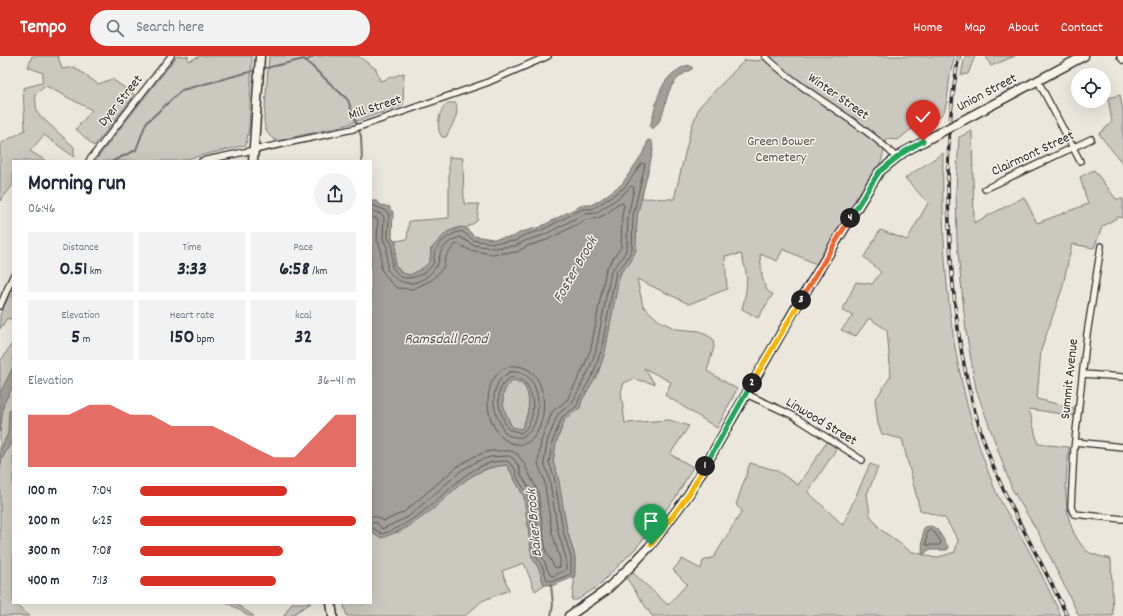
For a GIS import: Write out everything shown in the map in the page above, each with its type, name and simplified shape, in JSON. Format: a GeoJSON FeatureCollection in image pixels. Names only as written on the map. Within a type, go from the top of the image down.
{"type":"FeatureCollection","features":[{"type":"Feature","properties":{"kind":"street","name":"Dyer Street"},"geometry":{"type":"LineString","coordinates":[[90,160],[171,56]]}},
{"type":"Feature","properties":{"kind":"street"},"geometry":{"type":"LineString","coordinates":[[253,160],[260,56]]}},
{"type":"Feature","properties":{"kind":"street","name":"Mill Street"},"geometry":{"type":"LineString","coordinates":[[207,160],[254,151],[362,126],[486,83],[548,56]]}},
{"type":"Feature","properties":{"kind":"street","name":"Winter Street"},"geometry":{"type":"LineString","coordinates":[[765,56],[783,73],[872,136],[896,157]]}},
{"type":"Feature","properties":{"kind":"street","name":"Union Street"},"geometry":{"type":"LineString","coordinates":[[569,616],[605,591],[651,545],[689,494],[746,394],[879,172],[896,157],[1084,56]]}},
{"type":"Feature","properties":{"kind":"street"},"geometry":{"type":"LineString","coordinates":[[1120,56],[1123,60]]}},
{"type":"Feature","properties":{"kind":"street"},"geometry":{"type":"LineString","coordinates":[[1038,81],[1080,161]]}},
{"type":"Feature","properties":{"kind":"street","name":"Clairmont Street"},"geometry":{"type":"LineString","coordinates":[[984,189],[1091,139]]}},
{"type":"Feature","properties":{"kind":"street","name":"Summit Avenue"},"geometry":{"type":"LineString","coordinates":[[1102,246],[1091,303],[1075,442],[1070,501],[1074,514],[1123,519]]}},
{"type":"Feature","properties":{"kind":"street"},"geometry":{"type":"LineString","coordinates":[[0,306],[12,278]]}},
{"type":"Feature","properties":{"kind":"street"},"geometry":{"type":"LineString","coordinates":[[1083,374],[1123,378]]}},
{"type":"Feature","properties":{"kind":"street","name":"Linwood Street"},"geometry":{"type":"LineString","coordinates":[[746,394],[792,415],[862,460]]}},
{"type":"Feature","properties":{"kind":"street"},"geometry":{"type":"LineString","coordinates":[[1075,442],[1123,448]]}},
{"type":"Feature","properties":{"kind":"street"},"geometry":{"type":"LineString","coordinates":[[331,604],[333,616]]}},
{"type":"Feature","properties":{"kind":"green space"},"geometry":{"type":"Polygon","coordinates":[[[32,56],[58,56],[62,69],[74,67],[98,84],[112,79],[135,95],[94,146],[76,129],[92,110],[46,86],[35,94],[37,113],[74,147],[74,157],[44,135],[30,151],[44,160],[12,160],[12,186],[0,201],[0,144],[25,130],[23,88],[42,83],[43,73],[28,67],[32,56]]]}},
{"type":"Feature","properties":{"kind":"green space"},"geometry":{"type":"Polygon","coordinates":[[[177,56],[188,56],[188,61],[201,56],[252,56],[249,128],[246,145],[182,160],[96,160],[177,56]]]}},
{"type":"Feature","properties":{"kind":"green space"},"geometry":{"type":"Polygon","coordinates":[[[269,56],[358,56],[376,69],[380,81],[404,73],[403,105],[346,125],[277,141],[268,133],[264,120],[269,56]]]}},
{"type":"Feature","properties":{"kind":"green space","name":"Green Bower Cemetery"},"geometry":{"type":"Polygon","coordinates":[[[768,56],[955,56],[950,74],[947,101],[944,112],[938,118],[910,130],[898,140],[887,139],[881,162],[868,179],[816,264],[783,249],[777,261],[760,254],[762,277],[767,291],[773,294],[758,318],[742,309],[746,294],[747,282],[741,254],[725,256],[727,289],[689,304],[637,279],[643,306],[658,320],[676,329],[700,331],[713,339],[714,347],[707,371],[737,389],[717,428],[665,395],[671,382],[644,368],[655,384],[633,379],[624,383],[621,392],[625,423],[669,420],[689,426],[670,454],[693,467],[676,497],[637,547],[597,587],[577,600],[572,600],[575,557],[567,530],[553,462],[556,443],[565,419],[580,408],[582,400],[598,373],[605,352],[616,287],[636,233],[637,217],[641,198],[674,199],[691,129],[699,107],[745,60],[758,61],[768,56]]]}},
{"type":"Feature","properties":{"kind":"green space"},"geometry":{"type":"Polygon","coordinates":[[[965,56],[975,56],[968,74],[961,75],[965,56]]]}},
{"type":"Feature","properties":{"kind":"green space"},"geometry":{"type":"Polygon","coordinates":[[[986,56],[1015,56],[991,66],[986,56]]]}},
{"type":"Feature","properties":{"kind":"green space"},"geometry":{"type":"Polygon","coordinates":[[[1120,95],[1123,112],[1123,164],[1099,134],[1112,122],[1110,108],[1111,108],[1111,97],[1120,95]]]}},
{"type":"Feature","properties":{"kind":"green space"},"geometry":{"type":"Polygon","coordinates":[[[448,103],[456,103],[457,112],[446,137],[442,137],[438,124],[442,109],[448,103]]]}},
{"type":"Feature","properties":{"kind":"green space"},"geometry":{"type":"Polygon","coordinates":[[[972,131],[974,223],[1024,197],[1037,223],[1088,204],[1080,177],[1094,170],[1116,199],[1123,199],[1123,218],[1118,217],[1102,227],[1094,248],[1072,244],[1062,289],[1041,350],[1037,399],[1074,408],[1075,416],[1029,409],[1038,444],[1069,447],[1066,488],[1068,515],[1078,540],[1087,551],[1095,555],[1111,559],[1113,616],[1079,616],[1039,534],[1012,489],[976,389],[966,331],[957,242],[956,189],[959,137],[972,131]]]}},
{"type":"Feature","properties":{"kind":"green space"},"geometry":{"type":"Polygon","coordinates":[[[943,153],[944,239],[951,323],[967,405],[979,446],[997,494],[1032,557],[1061,616],[652,616],[627,579],[633,573],[668,605],[687,584],[673,570],[682,559],[701,569],[703,561],[714,557],[742,511],[736,505],[750,463],[776,470],[798,485],[827,442],[837,448],[808,492],[843,525],[870,464],[878,467],[867,494],[870,515],[880,529],[910,551],[935,558],[955,552],[958,540],[945,518],[920,510],[902,439],[882,434],[878,424],[875,400],[891,376],[887,330],[869,318],[856,336],[841,330],[853,315],[842,311],[856,282],[872,284],[881,272],[864,257],[880,230],[907,240],[928,203],[905,178],[943,153]]]}},
{"type":"Feature","properties":{"kind":"green space"},"geometry":{"type":"Polygon","coordinates":[[[449,157],[463,158],[464,204],[479,204],[477,221],[466,228],[459,227],[447,232],[431,249],[430,261],[423,268],[410,275],[402,273],[395,265],[396,241],[407,239],[409,221],[449,218],[449,157]]]}},
{"type":"Feature","properties":{"kind":"green space"},"geometry":{"type":"Polygon","coordinates":[[[12,289],[12,320],[7,318],[0,329],[0,315],[12,289]]]}},
{"type":"Feature","properties":{"kind":"green space"},"geometry":{"type":"Polygon","coordinates":[[[12,344],[12,604],[14,604],[30,616],[0,616],[0,362],[12,344]]]}},
{"type":"Feature","properties":{"kind":"green space"},"geometry":{"type":"Polygon","coordinates":[[[513,380],[525,387],[528,394],[529,401],[527,416],[521,429],[512,427],[504,409],[503,396],[508,385],[513,380]]]}},
{"type":"Feature","properties":{"kind":"green space"},"geometry":{"type":"Polygon","coordinates":[[[507,465],[524,497],[532,557],[539,569],[544,585],[535,591],[524,563],[502,571],[509,590],[482,601],[465,616],[347,616],[343,604],[372,604],[372,530],[375,535],[399,532],[408,528],[460,484],[481,471],[507,465]]]}},
{"type":"Feature","properties":{"kind":"green space"},"geometry":{"type":"Polygon","coordinates":[[[230,604],[236,604],[254,616],[249,616],[230,604]]]}},
{"type":"Feature","properties":{"kind":"green space"},"geometry":{"type":"Polygon","coordinates":[[[291,604],[309,604],[290,616],[284,616],[291,604]]]}},
{"type":"Feature","properties":{"kind":"water"},"geometry":{"type":"Polygon","coordinates":[[[688,65],[692,67],[692,69],[681,76],[674,83],[667,98],[663,114],[653,129],[650,127],[658,98],[665,82],[678,70],[688,65]]]}},
{"type":"Feature","properties":{"kind":"water","name":"Ramsdall Pond"},"geometry":{"type":"Polygon","coordinates":[[[648,140],[652,141],[653,151],[637,217],[636,250],[630,263],[620,273],[605,352],[598,373],[582,400],[580,408],[565,419],[556,443],[553,462],[558,475],[567,530],[575,557],[574,577],[554,585],[544,585],[539,569],[532,557],[524,497],[507,465],[484,470],[475,474],[458,486],[427,514],[402,529],[382,538],[375,535],[372,530],[372,201],[377,201],[381,205],[390,207],[390,211],[393,211],[392,238],[396,241],[395,265],[402,273],[410,275],[423,268],[430,261],[431,249],[447,232],[462,227],[466,228],[474,236],[493,239],[513,237],[521,232],[540,227],[582,205],[591,205],[622,184],[645,150],[648,140]],[[513,380],[508,385],[503,396],[504,409],[512,427],[521,429],[527,416],[529,401],[525,387],[513,380]]]}},
{"type":"Feature","properties":{"kind":"water"},"geometry":{"type":"Polygon","coordinates":[[[12,369],[12,388],[4,403],[0,432],[0,393],[12,369]]]}},
{"type":"Feature","properties":{"kind":"water"},"geometry":{"type":"Polygon","coordinates":[[[12,409],[12,441],[2,459],[0,470],[0,451],[8,433],[9,411],[12,409]]]}},
{"type":"Feature","properties":{"kind":"water"},"geometry":{"type":"Polygon","coordinates":[[[931,526],[937,529],[949,548],[947,550],[928,550],[924,555],[922,554],[923,530],[925,527],[931,526]]]}},
{"type":"Feature","properties":{"kind":"waterway"},"geometry":{"type":"LineString","coordinates":[[306,61],[314,56]]}},
{"type":"Feature","properties":{"kind":"waterway","name":"Foster Brook"},"geometry":{"type":"LineString","coordinates":[[262,69],[304,59],[348,100],[361,136],[362,160]]}},
{"type":"Feature","properties":{"kind":"waterway","name":"Foster Brook"},"geometry":{"type":"LineString","coordinates":[[115,160],[136,150],[146,123],[182,90],[257,70]]}},
{"type":"Feature","properties":{"kind":"waterway","name":"Baker Brook"},"geometry":{"type":"LineString","coordinates":[[551,584],[553,605],[551,616]]}},
{"type":"Feature","properties":{"kind":"railway"},"geometry":{"type":"LineString","coordinates":[[959,56],[952,103],[948,149],[948,196],[954,299],[967,381],[982,434],[999,481],[1067,616]]}},
{"type":"Feature","properties":{"kind":"route"},"geometry":{"type":"LineString","coordinates":[[651,545],[669,523],[689,494],[798,304],[879,172],[904,152],[923,141]]}}]}
